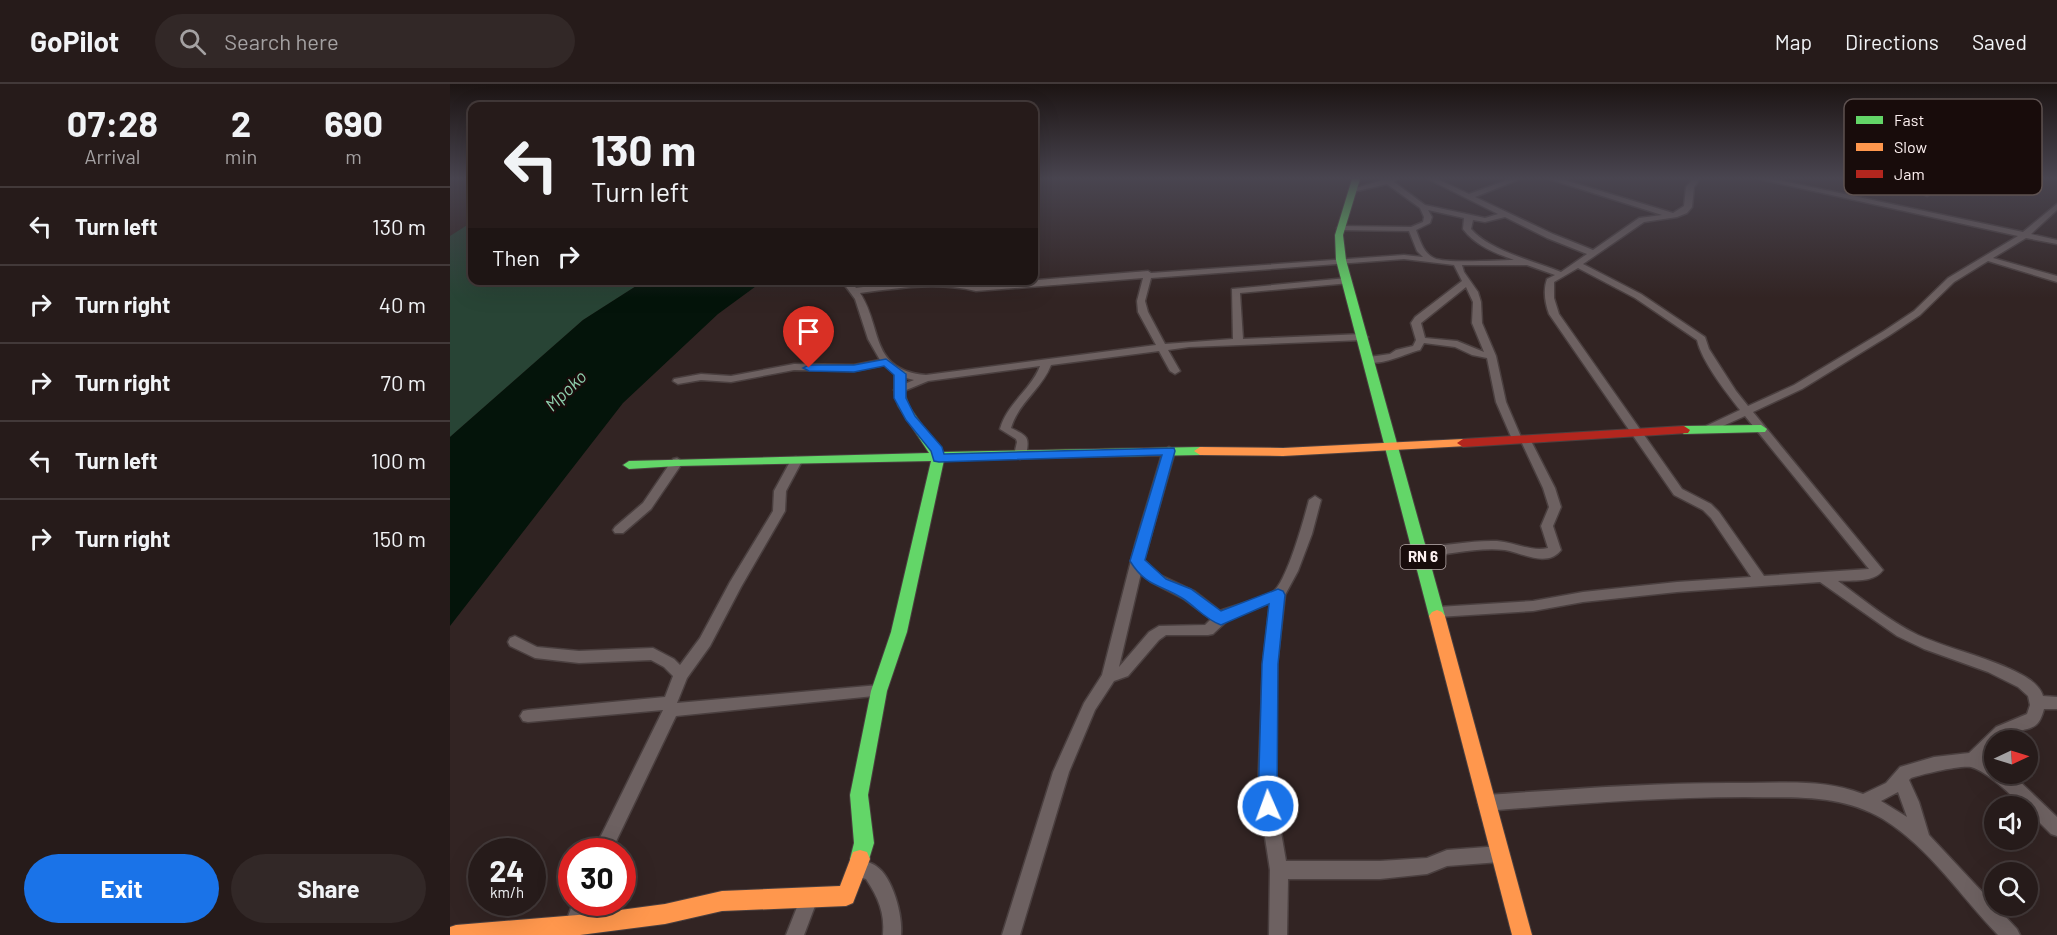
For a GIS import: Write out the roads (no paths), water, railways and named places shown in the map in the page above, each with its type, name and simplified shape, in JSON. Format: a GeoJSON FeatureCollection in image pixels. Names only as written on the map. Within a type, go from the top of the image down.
{"type":"FeatureCollection","features":[{"type":"Feature","properties":{"kind":"street","name":"RN 6"},"geometry":{"type":"LineString","coordinates":[[1344,219],[1341,228],[1341,260],[1438,612],[1522,935]]}},
{"type":"Feature","properties":{"kind":"street"},"geometry":{"type":"LineString","coordinates":[[1341,228],[1412,229],[1426,223],[1427,219]]}},
{"type":"Feature","properties":{"kind":"street"},"geometry":{"type":"LineString","coordinates":[[1468,219],[1467,229],[1478,240],[1562,275]]}},
{"type":"Feature","properties":{"kind":"street"},"geometry":{"type":"LineString","coordinates":[[1513,219],[1594,254]]}},
{"type":"Feature","properties":{"kind":"street"},"geometry":{"type":"LineString","coordinates":[[1651,219],[1642,220],[1579,265],[1550,281],[1549,302],[1554,315],[1640,434],[1678,492],[1707,507],[1715,515],[1761,582]]}},
{"type":"Feature","properties":{"kind":"street"},"geometry":{"type":"LineString","coordinates":[[1949,219],[2057,242]]}},
{"type":"Feature","properties":{"kind":"street"},"geometry":{"type":"LineString","coordinates":[[1710,428],[1798,387],[1887,333],[1917,313],[1951,280],[2025,235],[2043,219]]}},
{"type":"Feature","properties":{"kind":"street"},"geometry":{"type":"LineString","coordinates":[[1412,229],[1421,251],[1433,262]]}},
{"type":"Feature","properties":{"kind":"street"},"geometry":{"type":"LineString","coordinates":[[1038,283],[1404,257],[1457,263],[1528,262]]}},
{"type":"Feature","properties":{"kind":"street"},"geometry":{"type":"LineString","coordinates":[[1985,258],[2057,279]]}},
{"type":"Feature","properties":{"kind":"street"},"geometry":{"type":"LineString","coordinates":[[1421,552],[1483,545],[1504,546],[1542,554],[1550,554],[1555,550],[1547,526],[1555,507],[1549,488],[1501,402],[1491,356],[1477,323],[1477,302],[1474,292],[1457,263]]}},
{"type":"Feature","properties":{"kind":"street"},"geometry":{"type":"LineString","coordinates":[[1438,612],[1533,606],[1606,595],[1871,574],[1877,570],[1746,413],[1718,373],[1704,349],[1702,339],[1638,296],[1579,265]]}},
{"type":"Feature","properties":{"kind":"street"},"geometry":{"type":"LineString","coordinates":[[1148,274],[1141,306],[1175,371]]}},
{"type":"Feature","properties":{"kind":"street"},"geometry":{"type":"LineString","coordinates":[[1238,341],[1235,291],[1347,281]]}},
{"type":"Feature","properties":{"kind":"street"},"geometry":{"type":"LineString","coordinates":[[1369,360],[1393,357],[1399,352],[1417,348],[1421,340],[1416,323],[1418,319],[1467,282]]}},
{"type":"Feature","properties":{"kind":"street"},"geometry":{"type":"LineString","coordinates":[[849,285],[859,297],[864,320],[875,345],[886,362],[900,374],[926,378],[1161,347],[1238,341],[1363,337]]}},
{"type":"Feature","properties":{"kind":"street"},"geometry":{"type":"LineString","coordinates":[[853,291],[898,285]]}},
{"type":"Feature","properties":{"kind":"street"},"geometry":{"type":"LineString","coordinates":[[967,285],[976,288],[1018,285]]}},
{"type":"Feature","properties":{"kind":"street"},"geometry":{"type":"LineString","coordinates":[[1421,340],[1457,344],[1475,353],[1491,356]]}},
{"type":"Feature","properties":{"kind":"street"},"geometry":{"type":"LineString","coordinates":[[678,381],[701,377],[731,379],[794,367],[854,368],[886,362]]}},
{"type":"Feature","properties":{"kind":"street"},"geometry":{"type":"LineString","coordinates":[[1020,455],[1023,442],[1021,437],[1005,429],[1007,422],[1021,398],[1030,393],[1039,380],[1047,362]]}},
{"type":"Feature","properties":{"kind":"street"},"geometry":{"type":"LineString","coordinates":[[456,935],[572,930],[665,914],[722,901],[846,896],[858,869],[864,843],[859,795],[879,692],[899,632],[910,576],[939,458],[937,450],[910,418],[899,390],[900,374]]}},
{"type":"Feature","properties":{"kind":"street"},"geometry":{"type":"LineString","coordinates":[[899,390],[926,378]]}},
{"type":"Feature","properties":{"kind":"street"},"geometry":{"type":"LineString","coordinates":[[629,465],[1169,451],[1283,452],[1640,434],[1710,428],[1761,429]]}},
{"type":"Feature","properties":{"kind":"street"},"geometry":{"type":"LineString","coordinates":[[1011,935],[1061,772],[1089,707],[1109,677],[1137,561],[1169,451]]}},
{"type":"Feature","properties":{"kind":"street"},"geometry":{"type":"LineString","coordinates":[[609,838],[670,707],[681,675],[705,642],[735,585],[779,511],[780,491],[796,461]]}},
{"type":"Feature","properties":{"kind":"street"},"geometry":{"type":"LineString","coordinates":[[619,530],[647,506],[676,462]]}},
{"type":"Feature","properties":{"kind":"street"},"geometry":{"type":"LineString","coordinates":[[1278,935],[1278,870],[1266,792],[1270,664],[1278,595],[1292,571],[1306,534],[1315,500]]}},
{"type":"Feature","properties":{"kind":"street"},"geometry":{"type":"LineString","coordinates":[[1137,561],[1146,572],[1161,583],[1186,593],[1221,619]]}},
{"type":"Feature","properties":{"kind":"street"},"geometry":{"type":"LineString","coordinates":[[1822,577],[1890,627],[1914,639],[2006,674],[2026,684],[2036,693],[2037,705],[2034,718],[2026,724],[2013,726],[2001,732],[1973,759],[1906,772],[1892,788],[1865,801]]}},
{"type":"Feature","properties":{"kind":"street"},"geometry":{"type":"LineString","coordinates":[[1109,677],[1123,672],[1154,636],[1164,630],[1208,630],[1236,610],[1278,595]]}},
{"type":"Feature","properties":{"kind":"street"},"geometry":{"type":"LineString","coordinates":[[515,642],[536,652],[579,657],[653,654],[669,663],[681,675]]}},
{"type":"Feature","properties":{"kind":"street"},"geometry":{"type":"LineString","coordinates":[[528,716],[879,692]]}},
{"type":"Feature","properties":{"kind":"street"},"geometry":{"type":"LineString","coordinates":[[2037,705],[2044,702],[2057,703]]}},
{"type":"Feature","properties":{"kind":"street"},"geometry":{"type":"LineString","coordinates":[[1973,759],[1984,766]]}},
{"type":"Feature","properties":{"kind":"street"},"geometry":{"type":"LineString","coordinates":[[1901,780],[1911,802],[1922,838]]}},
{"type":"Feature","properties":{"kind":"street"},"geometry":{"type":"LineString","coordinates":[[2011,784],[2057,828]]}},
{"type":"Feature","properties":{"kind":"street"},"geometry":{"type":"LineString","coordinates":[[1486,802],[1691,789],[1826,791],[1865,801],[1890,815],[1922,838],[1944,860],[1978,902],[2011,935]]}},
{"type":"Feature","properties":{"kind":"street"},"geometry":{"type":"LineString","coordinates":[[1278,870],[1380,870],[1427,866],[1447,858],[1500,854]]}},
{"type":"Feature","properties":{"kind":"street"},"geometry":{"type":"LineString","coordinates":[[858,869],[871,872],[881,885],[895,920],[892,935]]}},
{"type":"Feature","properties":{"kind":"street"},"geometry":{"type":"LineString","coordinates":[[795,935],[809,898]]}},
{"type":"Feature","properties":{"kind":"water","name":"Mpoko"},"geometry":{"type":"Polygon","coordinates":[[[638,285],[758,285],[718,314],[623,403],[450,626],[450,437],[583,320],[638,285]]]}}]}
